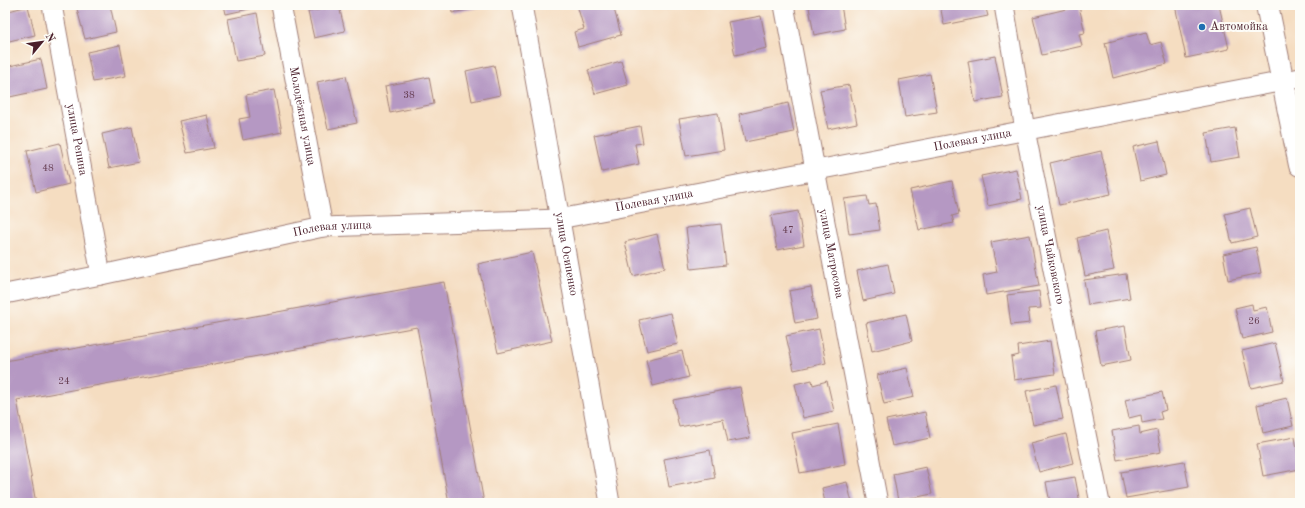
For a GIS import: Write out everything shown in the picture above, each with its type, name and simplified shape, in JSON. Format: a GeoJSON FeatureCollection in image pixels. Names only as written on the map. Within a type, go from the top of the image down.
{"type":"FeatureCollection","features":[{"type":"Feature","properties":{"kind":"street","name":"улица Репина"},"geometry":{"type":"LineString","coordinates":[[52,5],[101,275]]}},
{"type":"Feature","properties":{"kind":"street","name":"Молодёжная улица"},"geometry":{"type":"LineString","coordinates":[[281,5],[323,227]]}},
{"type":"Feature","properties":{"kind":"street","name":"улица Осипенко"},"geometry":{"type":"LineString","coordinates":[[522,5],[610,503]]}},
{"type":"Feature","properties":{"kind":"street","name":"улица Матросова"},"geometry":{"type":"LineString","coordinates":[[784,5],[878,503]]}},
{"type":"Feature","properties":{"kind":"street","name":"улица Чайковского"},"geometry":{"type":"LineString","coordinates":[[1004,5],[1025,130],[1100,503]]}},
{"type":"Feature","properties":{"kind":"street"},"geometry":{"type":"LineString","coordinates":[[1268,5],[1292,80],[1300,165]]}},
{"type":"Feature","properties":{"kind":"street","name":"Полевая улица"},"geometry":{"type":"LineString","coordinates":[[5,294],[101,275],[323,227],[560,219],[1292,80]]}},
{"type":"Feature","properties":{"kind":"building"},"geometry":{"type":"Polygon","coordinates":[[[93,5],[110,5],[116,32],[85,39],[77,9],[93,5]]]}},
{"type":"Feature","properties":{"kind":"building"},"geometry":{"type":"Polygon","coordinates":[[[224,5],[257,5],[258,7],[226,14],[224,5]]]}},
{"type":"Feature","properties":{"kind":"building"},"geometry":{"type":"Polygon","coordinates":[[[451,5],[482,5],[482,7],[452,13],[451,5]]]}},
{"type":"Feature","properties":{"kind":"building"},"geometry":{"type":"Polygon","coordinates":[[[577,5],[613,5],[621,35],[578,47],[574,32],[584,29],[577,5]]]}},
{"type":"Feature","properties":{"kind":"building"},"geometry":{"type":"Polygon","coordinates":[[[821,5],[841,5],[845,29],[814,35],[809,7],[821,5]]]}},
{"type":"Feature","properties":{"kind":"building"},"geometry":{"type":"Polygon","coordinates":[[[940,5],[985,5],[988,16],[944,25],[940,5]]]}},
{"type":"Feature","properties":{"kind":"building"},"geometry":{"type":"Polygon","coordinates":[[[1029,5],[1039,5],[1039,6],[1030,8],[1029,5]]]}},
{"type":"Feature","properties":{"kind":"building","name":"Автомойка"},"geometry":{"type":"Polygon","coordinates":[[[1175,5],[1219,5],[1229,49],[1186,58],[1175,5]]]}},
{"type":"Feature","properties":{"kind":"building"},"geometry":{"type":"Polygon","coordinates":[[[28,6],[35,35],[5,42],[5,12],[28,6]]]}},
{"type":"Feature","properties":{"kind":"building"},"geometry":{"type":"Polygon","coordinates":[[[339,6],[345,31],[314,38],[308,12],[339,6]]]}},
{"type":"Feature","properties":{"kind":"building"},"geometry":{"type":"Polygon","coordinates":[[[1079,6],[1085,33],[1079,34],[1082,46],[1042,55],[1033,17],[1079,6]]]}},
{"type":"Feature","properties":{"kind":"building"},"geometry":{"type":"Polygon","coordinates":[[[257,13],[265,56],[236,61],[228,19],[257,13]]]}},
{"type":"Feature","properties":{"kind":"building"},"geometry":{"type":"Polygon","coordinates":[[[761,16],[767,48],[735,55],[728,22],[761,16]]]}},
{"type":"Feature","properties":{"kind":"building"},"geometry":{"type":"Polygon","coordinates":[[[1146,32],[1150,45],[1161,42],[1167,64],[1113,78],[1105,43],[1146,32]]]}},
{"type":"Feature","properties":{"kind":"building"},"geometry":{"type":"Polygon","coordinates":[[[120,45],[126,76],[93,82],[87,52],[120,45]]]}},
{"type":"Feature","properties":{"kind":"building"},"geometry":{"type":"Polygon","coordinates":[[[995,56],[1003,97],[975,102],[968,61],[995,56]]]}},
{"type":"Feature","properties":{"kind":"building"},"geometry":{"type":"Polygon","coordinates":[[[41,59],[47,89],[5,98],[5,67],[41,59]]]}},
{"type":"Feature","properties":{"kind":"building"},"geometry":{"type":"Polygon","coordinates":[[[621,61],[628,85],[595,94],[588,70],[621,61]]]}},
{"type":"Feature","properties":{"kind":"building"},"geometry":{"type":"Polygon","coordinates":[[[494,65],[500,95],[472,101],[466,71],[494,65]]]}},
{"type":"Feature","properties":{"kind":"building"},"geometry":{"type":"Polygon","coordinates":[[[930,74],[937,112],[905,117],[899,80],[930,74]]]}},
{"type":"Feature","properties":{"kind":"building"},"geometry":{"type":"Polygon","coordinates":[[[346,76],[357,123],[328,129],[317,82],[346,76]]]}},
{"type":"Feature","properties":{"kind":"building"},"geometry":{"type":"Polygon","coordinates":[[[429,77],[434,104],[390,113],[385,86],[429,77]]]}},
{"type":"Feature","properties":{"kind":"building"},"geometry":{"type":"Polygon","coordinates":[[[849,85],[857,123],[828,129],[820,90],[849,85]]]}},
{"type":"Feature","properties":{"kind":"building"},"geometry":{"type":"Polygon","coordinates":[[[274,90],[282,132],[243,140],[239,119],[250,117],[246,95],[274,90]]]}},
{"type":"Feature","properties":{"kind":"building"},"geometry":{"type":"Polygon","coordinates":[[[788,103],[794,132],[745,142],[739,114],[788,103]]]}},
{"type":"Feature","properties":{"kind":"building"},"geometry":{"type":"Polygon","coordinates":[[[718,113],[724,150],[686,156],[679,119],[718,113]]]}},
{"type":"Feature","properties":{"kind":"building"},"geometry":{"type":"Polygon","coordinates":[[[207,115],[214,148],[187,153],[179,121],[207,115]]]}},
{"type":"Feature","properties":{"kind":"building"},"geometry":{"type":"Polygon","coordinates":[[[640,126],[643,143],[635,144],[639,164],[602,172],[594,135],[640,126]]]}},
{"type":"Feature","properties":{"kind":"building"},"geometry":{"type":"Polygon","coordinates":[[[132,127],[139,162],[109,168],[102,134],[132,127]]]}},
{"type":"Feature","properties":{"kind":"building"},"geometry":{"type":"Polygon","coordinates":[[[1235,128],[1240,157],[1211,162],[1206,133],[1235,128]]]}},
{"type":"Feature","properties":{"kind":"building"},"geometry":{"type":"Polygon","coordinates":[[[1159,141],[1166,175],[1140,181],[1133,147],[1159,141]]]}},
{"type":"Feature","properties":{"kind":"building"},"geometry":{"type":"Polygon","coordinates":[[[60,143],[69,184],[36,192],[27,151],[60,143]]]}},
{"type":"Feature","properties":{"kind":"building"},"geometry":{"type":"Polygon","coordinates":[[[1101,151],[1111,194],[1059,205],[1050,163],[1101,151]]]}},
{"type":"Feature","properties":{"kind":"building"},"geometry":{"type":"Polygon","coordinates":[[[1016,169],[1022,199],[988,206],[981,176],[1016,169]]]}},
{"type":"Feature","properties":{"kind":"building"},"geometry":{"type":"Polygon","coordinates":[[[952,181],[959,214],[952,216],[954,223],[919,230],[910,190],[952,181]]]}},
{"type":"Feature","properties":{"kind":"building"},"geometry":{"type":"Polygon","coordinates":[[[867,196],[869,205],[876,204],[880,230],[849,234],[844,199],[867,196]]]}},
{"type":"Feature","properties":{"kind":"building"},"geometry":{"type":"Polygon","coordinates":[[[1250,208],[1257,237],[1232,243],[1225,214],[1250,208]]]}},
{"type":"Feature","properties":{"kind":"building"},"geometry":{"type":"Polygon","coordinates":[[[798,211],[804,245],[777,250],[771,216],[798,211]]]}},
{"type":"Feature","properties":{"kind":"building"},"geometry":{"type":"Polygon","coordinates":[[[721,224],[726,265],[691,269],[686,228],[721,224]]]}},
{"type":"Feature","properties":{"kind":"building"},"geometry":{"type":"Polygon","coordinates":[[[1106,231],[1114,270],[1085,276],[1077,238],[1106,231]]]}},
{"type":"Feature","properties":{"kind":"building"},"geometry":{"type":"Polygon","coordinates":[[[657,234],[665,268],[633,276],[625,242],[657,234]]]}},
{"type":"Feature","properties":{"kind":"building"},"geometry":{"type":"Polygon","coordinates":[[[1030,235],[1039,286],[986,295],[983,275],[997,272],[991,242],[1030,235]]]}},
{"type":"Feature","properties":{"kind":"building"},"geometry":{"type":"Polygon","coordinates":[[[1256,247],[1261,273],[1228,280],[1223,254],[1256,247]]]}},
{"type":"Feature","properties":{"kind":"building"},"geometry":{"type":"Polygon","coordinates":[[[532,252],[552,341],[498,353],[478,264],[532,252]]]}},
{"type":"Feature","properties":{"kind":"building"},"geometry":{"type":"Polygon","coordinates":[[[888,264],[894,294],[863,301],[857,271],[888,264]]]}},
{"type":"Feature","properties":{"kind":"building"},"geometry":{"type":"Polygon","coordinates":[[[1126,274],[1130,298],[1088,305],[1084,280],[1126,274]]]}},
{"type":"Feature","properties":{"kind":"building"},"geometry":{"type":"Polygon","coordinates":[[[444,282],[484,503],[449,503],[417,327],[17,400],[36,503],[5,503],[5,361],[444,282]]]}},
{"type":"Feature","properties":{"kind":"building"},"geometry":{"type":"Polygon","coordinates":[[[811,287],[817,319],[795,323],[789,291],[811,287]]]}},
{"type":"Feature","properties":{"kind":"building"},"geometry":{"type":"Polygon","coordinates":[[[1039,291],[1041,308],[1028,309],[1030,323],[1011,325],[1007,295],[1039,291]]]}},
{"type":"Feature","properties":{"kind":"building"},"geometry":{"type":"Polygon","coordinates":[[[1252,304],[1253,310],[1267,307],[1272,332],[1242,339],[1235,308],[1252,304]]]}},
{"type":"Feature","properties":{"kind":"building"},"geometry":{"type":"Polygon","coordinates":[[[671,313],[678,344],[647,351],[639,320],[671,313]]]}},
{"type":"Feature","properties":{"kind":"building"},"geometry":{"type":"Polygon","coordinates":[[[906,314],[912,341],[872,351],[866,323],[906,314]]]}},
{"type":"Feature","properties":{"kind":"building"},"geometry":{"type":"Polygon","coordinates":[[[1125,326],[1131,360],[1101,366],[1095,331],[1125,326]]]}},
{"type":"Feature","properties":{"kind":"building"},"geometry":{"type":"Polygon","coordinates":[[[819,329],[826,363],[794,370],[786,336],[819,329]]]}},
{"type":"Feature","properties":{"kind":"building"},"geometry":{"type":"Polygon","coordinates":[[[1050,341],[1055,374],[1014,380],[1011,357],[1019,355],[1018,346],[1050,341]]]}},
{"type":"Feature","properties":{"kind":"building"},"geometry":{"type":"Polygon","coordinates":[[[1275,343],[1284,381],[1251,388],[1242,351],[1275,343]]]}},
{"type":"Feature","properties":{"kind":"building"},"geometry":{"type":"Polygon","coordinates":[[[682,351],[689,377],[653,386],[646,360],[682,351]]]}},
{"type":"Feature","properties":{"kind":"building"},"geometry":{"type":"Polygon","coordinates":[[[907,368],[914,397],[884,404],[877,375],[907,368]]]}},
{"type":"Feature","properties":{"kind":"building"},"geometry":{"type":"Polygon","coordinates":[[[812,380],[813,385],[827,381],[834,411],[803,418],[795,384],[812,380]]]}},
{"type":"Feature","properties":{"kind":"building"},"geometry":{"type":"Polygon","coordinates":[[[1056,385],[1063,419],[1033,425],[1026,391],[1056,385]]]}},
{"type":"Feature","properties":{"kind":"building"},"geometry":{"type":"Polygon","coordinates":[[[740,387],[750,438],[728,442],[723,419],[679,427],[673,400],[740,387]]]}},
{"type":"Feature","properties":{"kind":"building"},"geometry":{"type":"Polygon","coordinates":[[[1162,392],[1166,410],[1160,412],[1162,419],[1142,423],[1141,415],[1129,418],[1125,400],[1162,392]]]}},
{"type":"Feature","properties":{"kind":"building"},"geometry":{"type":"Polygon","coordinates":[[[1287,398],[1293,426],[1263,433],[1257,405],[1287,398]]]}},
{"type":"Feature","properties":{"kind":"building"},"geometry":{"type":"Polygon","coordinates":[[[925,412],[930,438],[892,446],[886,420],[925,412]]]}},
{"type":"Feature","properties":{"kind":"building"},"geometry":{"type":"Polygon","coordinates":[[[838,424],[845,464],[800,473],[792,433],[838,424]]]}},
{"type":"Feature","properties":{"kind":"building"},"geometry":{"type":"Polygon","coordinates":[[[1139,426],[1140,434],[1157,430],[1161,452],[1117,460],[1112,431],[1139,426]]]}},
{"type":"Feature","properties":{"kind":"building"},"geometry":{"type":"Polygon","coordinates":[[[1066,434],[1073,463],[1039,472],[1031,443],[1066,434]]]}},
{"type":"Feature","properties":{"kind":"building"},"geometry":{"type":"Polygon","coordinates":[[[1295,437],[1300,469],[1263,476],[1257,444],[1295,437]]]}},
{"type":"Feature","properties":{"kind":"building"},"geometry":{"type":"Polygon","coordinates":[[[710,450],[715,478],[669,487],[664,459],[710,450]]]}},
{"type":"Feature","properties":{"kind":"building"},"geometry":{"type":"Polygon","coordinates":[[[1184,461],[1189,487],[1126,498],[1121,472],[1184,461]]]}},
{"type":"Feature","properties":{"kind":"building"},"geometry":{"type":"Polygon","coordinates":[[[926,467],[932,494],[898,501],[893,474],[926,467]]]}},
{"type":"Feature","properties":{"kind":"building"},"geometry":{"type":"Polygon","coordinates":[[[1075,477],[1080,503],[1050,503],[1046,482],[1075,477]]]}},
{"type":"Feature","properties":{"kind":"building"},"geometry":{"type":"Polygon","coordinates":[[[847,482],[852,503],[825,503],[822,488],[847,482]]]}},
{"type":"Feature","properties":{"kind":"building"},"geometry":{"type":"Polygon","coordinates":[[[942,499],[943,503],[925,503],[925,502],[942,499]]]}},
{"type":"Feature","properties":{"kind":"place","name":"Автомойка"},"geometry":{"type":"Point","coordinates":[1202,27]}}]}
